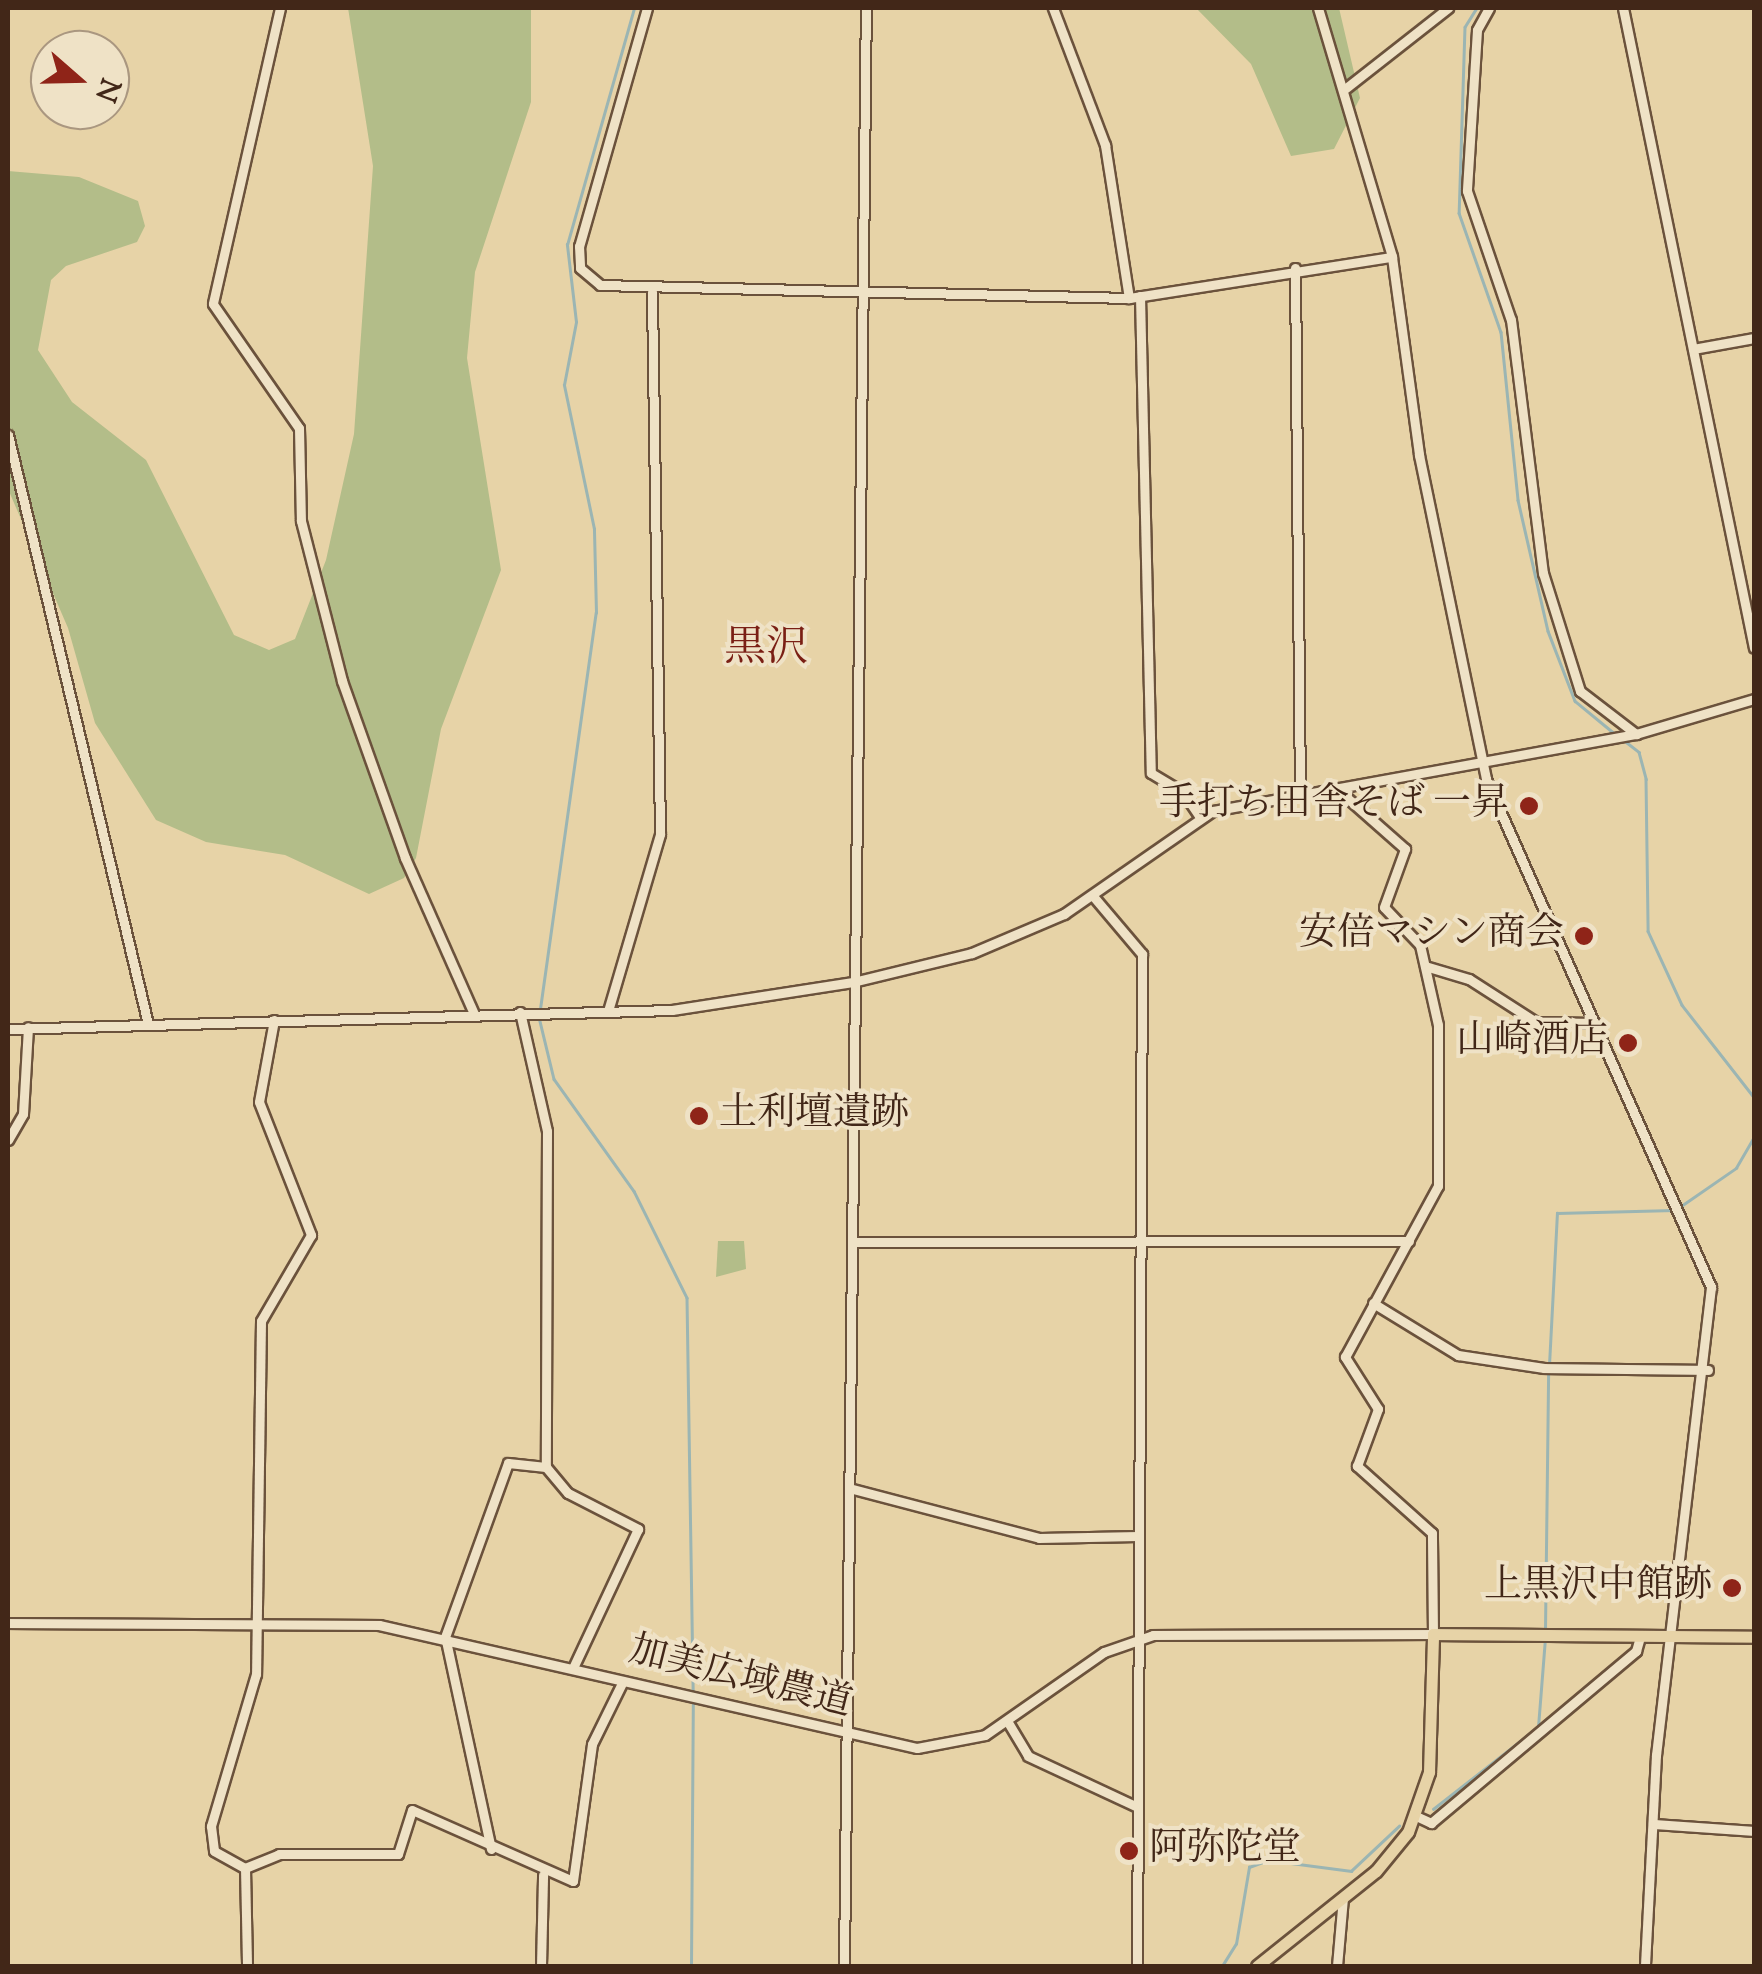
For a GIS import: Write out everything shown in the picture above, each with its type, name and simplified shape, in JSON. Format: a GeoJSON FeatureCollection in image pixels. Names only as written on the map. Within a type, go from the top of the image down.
{"type":"FeatureCollection","features":[{"type":"Feature","properties":{"kind":"main road"},"geometry":{"type":"LineString","coordinates":[[1257,1966],[1395,1852],[1416,1816],[1429,1772],[1432,1634],[1754,1637]]}},
{"type":"Feature","properties":{"kind":"street"},"geometry":{"type":"LineString","coordinates":[[280,8],[214,304],[294,413],[301,521],[342,681],[474,1014]]}},
{"type":"Feature","properties":{"kind":"street"},"geometry":{"type":"LineString","coordinates":[[647,8],[578,261],[600,285],[652,292],[1134,297],[1295,268],[1392,257]]}},
{"type":"Feature","properties":{"kind":"street"},"geometry":{"type":"LineString","coordinates":[[844,1966],[866,8]]}},
{"type":"Feature","properties":{"kind":"street"},"geometry":{"type":"LineString","coordinates":[[1053,8],[1105,145],[1134,297],[1151,774],[1182,792],[1199,816]]}},
{"type":"Feature","properties":{"kind":"street"},"geometry":{"type":"LineString","coordinates":[[1318,8],[1346,88],[1392,257],[1422,470],[1484,760],[1595,1024],[1678,1200],[1711,1287],[1708,1370],[1668,1636],[1645,1966]]}},
{"type":"Feature","properties":{"kind":"street"},"geometry":{"type":"LineString","coordinates":[[1346,88],[1448,8]]}},
{"type":"Feature","properties":{"kind":"street"},"geometry":{"type":"LineString","coordinates":[[1489,8],[1477,30],[1466,191],[1510,320],[1543,573],[1580,690],[1632,735]]}},
{"type":"Feature","properties":{"kind":"street"},"geometry":{"type":"LineString","coordinates":[[1623,8],[1694,350],[1750,592],[1754,648]]}},
{"type":"Feature","properties":{"kind":"street"},"geometry":{"type":"LineString","coordinates":[[1295,268],[1300,795]]}},
{"type":"Feature","properties":{"kind":"street"},"geometry":{"type":"LineString","coordinates":[[608,1011],[661,823],[652,292]]}},
{"type":"Feature","properties":{"kind":"street"},"geometry":{"type":"LineString","coordinates":[[1694,350],[1754,338]]}},
{"type":"Feature","properties":{"kind":"street"},"geometry":{"type":"LineString","coordinates":[[8,435],[148,1024]]}},
{"type":"Feature","properties":{"kind":"street"},"geometry":{"type":"LineString","coordinates":[[8,1029],[706,1007],[853,982],[972,952],[1092,896],[1199,816],[1632,735],[1754,699]]}},
{"type":"Feature","properties":{"kind":"street"},"geometry":{"type":"LineString","coordinates":[[1136,1640],[1432,1634],[1430,1528],[1356,1466],[1378,1409],[1345,1357],[1438,1186],[1441,1066],[1426,966],[1416,939],[1384,907],[1406,849],[1336,788]]}},
{"type":"Feature","properties":{"kind":"street"},"geometry":{"type":"LineString","coordinates":[[1092,896],[1142,954],[1137,1966]]}},
{"type":"Feature","properties":{"kind":"street"},"geometry":{"type":"LineString","coordinates":[[1426,966],[1468,980],[1536,1022],[1595,1024]]}},
{"type":"Feature","properties":{"kind":"street"},"geometry":{"type":"LineString","coordinates":[[524,1012],[547,1131],[546,1467],[568,1493],[638,1528],[573,1668]]}},
{"type":"Feature","properties":{"kind":"street"},"geometry":{"type":"LineString","coordinates":[[274,1020],[260,1102],[311,1235],[261,1321],[254,1691],[209,1840],[222,1860],[245,1868],[279,1854],[398,1854],[412,1810],[543,1874],[568,1882],[580,1873],[592,1744],[623,1681]]}},
{"type":"Feature","properties":{"kind":"street"},"geometry":{"type":"LineString","coordinates":[[8,1140],[23,1114],[28,1027]]}},
{"type":"Feature","properties":{"kind":"street"},"geometry":{"type":"LineString","coordinates":[[852,1242],[1409,1241]]}},
{"type":"Feature","properties":{"kind":"street"},"geometry":{"type":"LineString","coordinates":[[1373,1303],[1458,1355],[1544,1368],[1708,1370]]}},
{"type":"Feature","properties":{"kind":"street"},"geometry":{"type":"LineString","coordinates":[[491,1848],[444,1638],[508,1463],[546,1467]]}},
{"type":"Feature","properties":{"kind":"street"},"geometry":{"type":"LineString","coordinates":[[848,1488],[1039,1538],[1138,1536]]}},
{"type":"Feature","properties":{"kind":"street","name":"加美広域農道"},"geometry":{"type":"LineString","coordinates":[[8,1623],[379,1625],[573,1668],[846,1737],[917,1748],[1008,1724],[1136,1640]]}},
{"type":"Feature","properties":{"kind":"street"},"geometry":{"type":"LineString","coordinates":[[1416,1816],[1430,1823],[1636,1651],[1640,1636]]}},
{"type":"Feature","properties":{"kind":"street"},"geometry":{"type":"LineString","coordinates":[[1008,1724],[1028,1756],[1135,1806]]}},
{"type":"Feature","properties":{"kind":"street"},"geometry":{"type":"LineString","coordinates":[[1655,1824],[1754,1831]]}},
{"type":"Feature","properties":{"kind":"street"},"geometry":{"type":"LineString","coordinates":[[245,1868],[247,1966]]}},
{"type":"Feature","properties":{"kind":"street"},"geometry":{"type":"LineString","coordinates":[[541,1966],[543,1874]]}},
{"type":"Feature","properties":{"kind":"street"},"geometry":{"type":"LineString","coordinates":[[1337,1966],[1343,1897]]}},
{"type":"Feature","properties":{"kind":"green space"},"geometry":{"type":"Polygon","coordinates":[[[348,8],[531,8],[531,102],[475,272],[467,358],[501,570],[441,729],[416,858],[404,878],[369,894],[285,855],[206,842],[156,820],[95,723],[68,628],[8,489],[8,171],[79,177],[138,201],[145,226],[137,242],[66,266],[51,280],[38,350],[72,402],[146,460],[234,635],[269,650],[295,639],[326,560],[354,434],[373,166],[348,8]]]}},
{"type":"Feature","properties":{"kind":"green space"},"geometry":{"type":"Polygon","coordinates":[[[1196,8],[1339,8],[1360,98],[1334,149],[1291,156],[1251,64],[1196,8]]]}},
{"type":"Feature","properties":{"kind":"green space"},"geometry":{"type":"Polygon","coordinates":[[[718,1241],[744,1241],[746,1269],[716,1277],[718,1241]]]}},
{"type":"Feature","properties":{"kind":"waterway"},"geometry":{"type":"LineString","coordinates":[[540,1009],[596,613],[594,529],[564,385],[576,322],[567,245],[634,8]]}},
{"type":"Feature","properties":{"kind":"waterway"},"geometry":{"type":"LineString","coordinates":[[1477,8],[1465,27],[1459,213],[1501,332],[1518,500],[1548,631],[1575,701],[1614,733]]}},
{"type":"Feature","properties":{"kind":"waterway"},"geometry":{"type":"LineString","coordinates":[[1625,741],[1639,752],[1646,779],[1648,931],[1682,1005],[1754,1097]]}},
{"type":"Feature","properties":{"kind":"waterway"},"geometry":{"type":"LineString","coordinates":[[539,1017],[554,1079],[634,1191],[687,1298],[693,1693]]}},
{"type":"Feature","properties":{"kind":"waterway"},"geometry":{"type":"LineString","coordinates":[[1681,1206],[1736,1168],[1754,1137]]}},
{"type":"Feature","properties":{"kind":"waterway"},"geometry":{"type":"LineString","coordinates":[[1549,1365],[1557,1213],[1674,1210]]}},
{"type":"Feature","properties":{"kind":"waterway"},"geometry":{"type":"LineString","coordinates":[[1545,1630],[1548,1373]]}},
{"type":"Feature","properties":{"kind":"waterway"},"geometry":{"type":"LineString","coordinates":[[1433,1809],[1538,1727],[1545,1638]]}},
{"type":"Feature","properties":{"kind":"waterway"},"geometry":{"type":"LineString","coordinates":[[691,1966],[693,1701]]}},
{"type":"Feature","properties":{"kind":"waterway"},"geometry":{"type":"LineString","coordinates":[[1222,1966],[1236,1944],[1249,1867],[1268,1860],[1351,1871],[1399,1826]]}},
{"type":"Feature","properties":{"kind":"place","name":"手打ち田舎そば 一昇"},"geometry":{"type":"Point","coordinates":[1529,806]}},
{"type":"Feature","properties":{"kind":"place","name":"安倍マシン商会"},"geometry":{"type":"Point","coordinates":[1584,936]}},
{"type":"Feature","properties":{"kind":"place","name":"山崎酒店"},"geometry":{"type":"Point","coordinates":[1628,1043]}},
{"type":"Feature","properties":{"kind":"place","name":"土利壇遺跡"},"geometry":{"type":"Point","coordinates":[699,1116]}},
{"type":"Feature","properties":{"kind":"place","name":"上黒沢中館跡"},"geometry":{"type":"Point","coordinates":[1732,1588]}},
{"type":"Feature","properties":{"kind":"place","name":"阿弥陀堂"},"geometry":{"type":"Point","coordinates":[1129,1851]}},
{"type":"Feature","properties":{"kind":"district","name":"黒沢"},"geometry":{"type":"Point","coordinates":[766,650]}}]}
